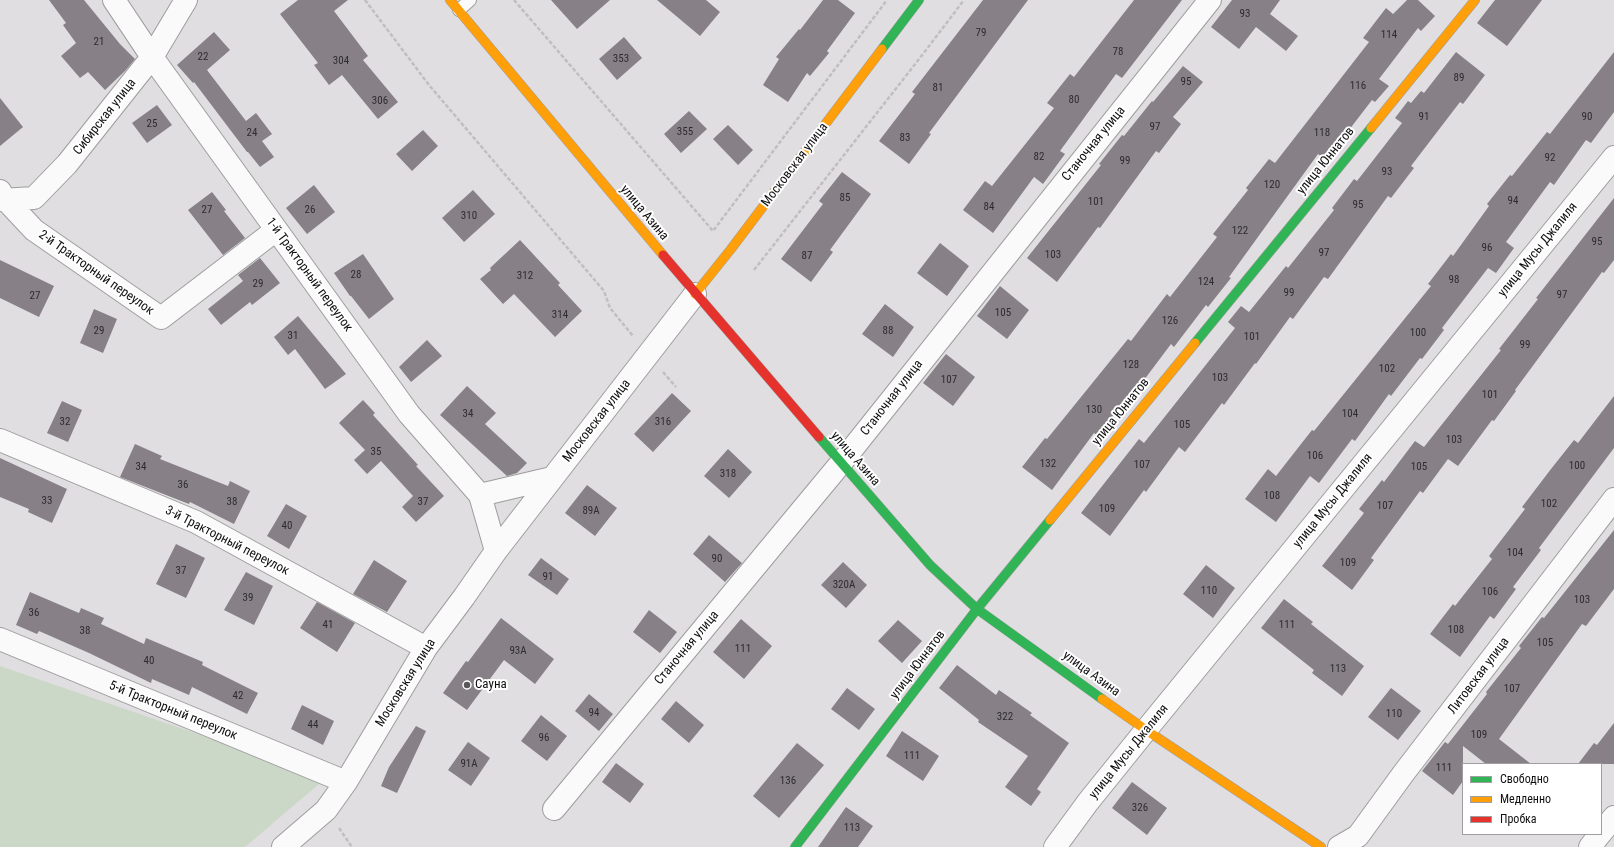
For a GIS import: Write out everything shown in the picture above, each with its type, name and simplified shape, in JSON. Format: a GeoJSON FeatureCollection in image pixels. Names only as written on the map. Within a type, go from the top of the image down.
{"type":"FeatureCollection","features":[{"type":"Feature","properties":{"kind":"street","name":"1-й Тракторный переулок"},"geometry":{"type":"LineString","coordinates":[[114,0],[152,57],[409,414],[480,495],[496,551]]}},
{"type":"Feature","properties":{"kind":"street","name":"Сибирская улица"},"geometry":{"type":"LineString","coordinates":[[2,197],[34,198],[67,164],[152,57],[186,0]]}},
{"type":"Feature","properties":{"kind":"street","name":"улица Азина"},"geometry":{"type":"LineString","coordinates":[[450,0],[695,294],[930,564],[978,609],[1146,730],[1321,847]]}},
{"type":"Feature","properties":{"kind":"street","name":"Московская улица"},"geometry":{"type":"LineString","coordinates":[[283,847],[326,810],[346,782],[426,648],[496,551],[731,249],[919,0]]}},
{"type":"Feature","properties":{"kind":"street","name":"Станочная улица"},"geometry":{"type":"LineString","coordinates":[[554,808],[841,463],[1210,0]]}},
{"type":"Feature","properties":{"kind":"street","name":"улица Юннатов"},"geometry":{"type":"LineString","coordinates":[[795,847],[978,609],[1475,0]]}},
{"type":"Feature","properties":{"kind":"street","name":"улица Мусы Джалиля"},"geometry":{"type":"LineString","coordinates":[[1055,847],[1088,802],[1146,730],[1614,157]]}},
{"type":"Feature","properties":{"kind":"street","name":"2-й Тракторный переулок"},"geometry":{"type":"LineString","coordinates":[[2,197],[34,230],[161,318],[276,230]]}},
{"type":"Feature","properties":{"kind":"street","name":"3-й Тракторный переулок"},"geometry":{"type":"LineString","coordinates":[[0,440],[196,522],[426,648]]}},
{"type":"Feature","properties":{"kind":"street"},"geometry":{"type":"LineString","coordinates":[[480,495],[552,478]]}},
{"type":"Feature","properties":{"kind":"street","name":"Литовская улица"},"geometry":{"type":"LineString","coordinates":[[1339,847],[1358,836],[1614,499]]}},
{"type":"Feature","properties":{"kind":"street","name":"5-й Тракторный переулок"},"geometry":{"type":"LineString","coordinates":[[0,639],[346,782]]}},
{"type":"Feature","properties":{"kind":"street"},"geometry":{"type":"LineString","coordinates":[[1602,831],[1614,816]]}},
{"type":"Feature","properties":{"kind":"street"},"geometry":{"type":"LineString","coordinates":[[1590,847],[1599,835]]}},
{"type":"Feature","properties":{"kind":"lane"},"geometry":{"type":"LineString","coordinates":[[459,10],[470,0]]}},
{"type":"Feature","properties":{"kind":"path"},"geometry":{"type":"LineString","coordinates":[[365,0],[429,85],[604,291],[610,308],[676,387]]}},
{"type":"Feature","properties":{"kind":"path"},"geometry":{"type":"LineString","coordinates":[[514,0],[713,231],[887,0]]}},
{"type":"Feature","properties":{"kind":"path"},"geometry":{"type":"LineString","coordinates":[[754,270],[964,0]]}},
{"type":"Feature","properties":{"kind":"green space"},"geometry":{"type":"Polygon","coordinates":[[[0,666],[326,778],[245,847],[0,847],[0,666]]]}},
{"type":"Feature","properties":{"kind":"building"},"geometry":{"type":"Polygon","coordinates":[[[49,0],[84,0],[120,44],[135,59],[105,90],[88,72],[80,78],[61,56],[76,43],[63,25],[66,23],[49,0]]]}},
{"type":"Feature","properties":{"kind":"building"},"geometry":{"type":"Polygon","coordinates":[[[298,0],[348,0],[334,11],[368,56],[363,60],[398,102],[378,119],[342,75],[329,85],[314,65],[318,63],[280,14],[298,0]]]}},
{"type":"Feature","properties":{"kind":"building"},"geometry":{"type":"Polygon","coordinates":[[[551,0],[610,0],[577,29],[551,0]]]}},
{"type":"Feature","properties":{"kind":"building"},"geometry":{"type":"Polygon","coordinates":[[[657,0],[706,0],[720,12],[700,36],[657,0]]]}},
{"type":"Feature","properties":{"kind":"building"},"geometry":{"type":"Polygon","coordinates":[[[823,0],[838,0],[855,13],[827,51],[829,53],[810,76],[807,73],[788,102],[763,85],[779,59],[776,57],[799,29],[800,30],[823,0]]]}},
{"type":"Feature","properties":{"kind":"building"},"geometry":{"type":"Polygon","coordinates":[[[983,0],[1028,0],[929,133],[931,134],[909,164],[879,141],[915,94],[912,92],[983,0]]]}},
{"type":"Feature","properties":{"kind":"building"},"geometry":{"type":"Polygon","coordinates":[[[1134,0],[1182,0],[1122,78],[1116,74],[1060,151],[1065,154],[1043,184],[1034,177],[993,233],[963,210],[985,181],[992,186],[1054,108],[1047,103],[1070,74],[1074,77],[1134,0]]]}},
{"type":"Feature","properties":{"kind":"building"},"geometry":{"type":"Polygon","coordinates":[[[1232,0],[1280,0],[1270,14],[1298,36],[1286,51],[1256,27],[1239,49],[1211,27],[1232,0]]]}},
{"type":"Feature","properties":{"kind":"building"},"geometry":{"type":"Polygon","coordinates":[[[1407,0],[1418,0],[1435,16],[1421,31],[1418,28],[1379,79],[1389,86],[1375,102],[1372,100],[1326,160],[1318,154],[1229,277],[1231,278],[1208,307],[1206,305],[1174,347],[1171,344],[1135,392],[1132,390],[1098,436],[1094,433],[1052,490],[1022,467],[1045,438],[1047,439],[1128,339],[1131,341],[1167,294],[1170,297],[1217,237],[1213,234],[1248,190],[1246,188],[1269,159],[1275,163],[1369,42],[1363,38],[1386,8],[1393,14],[1407,0]]]}},
{"type":"Feature","properties":{"kind":"building"},"geometry":{"type":"Polygon","coordinates":[[[1495,0],[1542,0],[1507,46],[1477,23],[1495,0]]]}},
{"type":"Feature","properties":{"kind":"building"},"geometry":{"type":"Polygon","coordinates":[[[214,32],[230,50],[207,70],[246,121],[256,113],[272,134],[262,141],[274,157],[260,167],[194,82],[193,83],[177,65],[214,32]]]}},
{"type":"Feature","properties":{"kind":"building"},"geometry":{"type":"Polygon","coordinates":[[[624,37],[642,58],[617,80],[599,59],[624,37]]]}},
{"type":"Feature","properties":{"kind":"building"},"geometry":{"type":"Polygon","coordinates":[[[1456,52],[1485,75],[1463,104],[1460,102],[1411,166],[1414,168],[1391,198],[1388,196],[1328,279],[1324,277],[1293,319],[1290,317],[1256,364],[1255,363],[1224,405],[1222,403],[1185,452],[1179,447],[1146,492],[1144,490],[1110,536],[1081,513],[1139,439],[1144,443],[1235,328],[1228,322],[1241,306],[1249,312],[1286,266],[1288,268],[1334,210],[1332,208],[1354,179],[1357,181],[1402,123],[1395,118],[1408,101],[1411,103],[1421,91],[1424,93],[1456,52]]]}},
{"type":"Feature","properties":{"kind":"building"},"geometry":{"type":"Polygon","coordinates":[[[1614,52],[1614,112],[1591,143],[1586,140],[1554,185],[1550,182],[1506,242],[1514,248],[1496,273],[1488,268],[1442,328],[1444,330],[1422,359],[1420,358],[1391,396],[1389,394],[1355,441],[1352,439],[1319,483],[1310,476],[1276,522],[1245,499],[1268,469],[1276,476],[1312,430],[1314,431],[1431,286],[1428,284],[1451,254],[1453,256],[1489,206],[1487,204],[1510,175],[1512,176],[1547,132],[1550,134],[1614,52]]]}},
{"type":"Feature","properties":{"kind":"building"},"geometry":{"type":"Polygon","coordinates":[[[1183,66],[1203,82],[1173,117],[1181,124],[1159,153],[1156,151],[1100,228],[1098,227],[1057,282],[1027,258],[1101,165],[1099,164],[1122,135],[1124,136],[1183,66]]]}},
{"type":"Feature","properties":{"kind":"building"},"geometry":{"type":"Polygon","coordinates":[[[0,98],[23,127],[0,146],[0,98]]]}},
{"type":"Feature","properties":{"kind":"building"},"geometry":{"type":"Polygon","coordinates":[[[157,105],[172,125],[147,143],[132,123],[157,105]]]}},
{"type":"Feature","properties":{"kind":"building"},"geometry":{"type":"Polygon","coordinates":[[[689,111],[707,129],[681,153],[664,134],[689,111]]]}},
{"type":"Feature","properties":{"kind":"building"},"geometry":{"type":"Polygon","coordinates":[[[728,125],[753,150],[738,165],[713,139],[728,125]]]}},
{"type":"Feature","properties":{"kind":"building"},"geometry":{"type":"Polygon","coordinates":[[[423,130],[438,146],[412,171],[396,154],[423,130]]]}},
{"type":"Feature","properties":{"kind":"building"},"geometry":{"type":"Polygon","coordinates":[[[842,172],[871,194],[830,250],[833,252],[811,282],[781,259],[823,204],[819,201],[842,172]]]}},
{"type":"Feature","properties":{"kind":"building"},"geometry":{"type":"Polygon","coordinates":[[[314,185],[335,212],[307,234],[286,208],[314,185]]]}},
{"type":"Feature","properties":{"kind":"building"},"geometry":{"type":"Polygon","coordinates":[[[473,190],[495,214],[464,242],[442,218],[473,190]]]}},
{"type":"Feature","properties":{"kind":"building"},"geometry":{"type":"Polygon","coordinates":[[[212,192],[226,210],[224,211],[245,238],[223,255],[188,210],[212,192]]]}},
{"type":"Feature","properties":{"kind":"building"},"geometry":{"type":"Polygon","coordinates":[[[1614,198],[1614,260],[1604,273],[1602,272],[1494,421],[1492,420],[1458,466],[1448,459],[1423,493],[1420,491],[1371,558],[1374,560],[1352,590],[1322,566],[1364,513],[1359,509],[1382,480],[1384,482],[1415,441],[1424,447],[1501,350],[1499,349],[1538,299],[1536,298],[1614,198]]]}},
{"type":"Feature","properties":{"kind":"building"},"geometry":{"type":"Polygon","coordinates":[[[520,240],[560,283],[558,285],[582,311],[555,337],[514,294],[503,304],[480,279],[491,270],[490,268],[520,240]]]}},
{"type":"Feature","properties":{"kind":"building"},"geometry":{"type":"Polygon","coordinates":[[[940,243],[969,266],[947,296],[917,273],[940,243]]]}},
{"type":"Feature","properties":{"kind":"building"},"geometry":{"type":"Polygon","coordinates":[[[363,254],[394,299],[369,319],[334,273],[363,254]]]}},
{"type":"Feature","properties":{"kind":"building"},"geometry":{"type":"Polygon","coordinates":[[[260,258],[280,283],[252,305],[250,302],[221,325],[208,309],[243,281],[238,275],[260,258]]]}},
{"type":"Feature","properties":{"kind":"building"},"geometry":{"type":"Polygon","coordinates":[[[0,260],[54,286],[39,317],[0,298],[0,260]]]}},
{"type":"Feature","properties":{"kind":"building"},"geometry":{"type":"Polygon","coordinates":[[[1000,286],[1029,310],[1007,339],[977,316],[1000,286]]]}},
{"type":"Feature","properties":{"kind":"building"},"geometry":{"type":"Polygon","coordinates":[[[885,304],[914,327],[893,357],[862,334],[885,304]]]}},
{"type":"Feature","properties":{"kind":"building"},"geometry":{"type":"Polygon","coordinates":[[[94,309],[117,319],[103,353],[80,343],[94,309]]]}},
{"type":"Feature","properties":{"kind":"building"},"geometry":{"type":"Polygon","coordinates":[[[298,316],[346,374],[325,389],[295,349],[288,355],[274,337],[298,316]]]}},
{"type":"Feature","properties":{"kind":"building"},"geometry":{"type":"Polygon","coordinates":[[[427,340],[442,356],[411,382],[399,367],[427,340]]]}},
{"type":"Feature","properties":{"kind":"building"},"geometry":{"type":"Polygon","coordinates":[[[946,354],[975,377],[953,406],[923,383],[946,354]]]}},
{"type":"Feature","properties":{"kind":"building"},"geometry":{"type":"Polygon","coordinates":[[[467,386],[496,413],[485,424],[527,463],[517,473],[507,476],[440,415],[467,386]]]}},
{"type":"Feature","properties":{"kind":"building"},"geometry":{"type":"Polygon","coordinates":[[[672,393],[691,411],[653,452],[634,434],[672,393]]]}},
{"type":"Feature","properties":{"kind":"building"},"geometry":{"type":"Polygon","coordinates":[[[1614,396],[1614,448],[1539,548],[1541,550],[1513,587],[1516,589],[1494,619],[1490,616],[1460,657],[1430,634],[1453,604],[1455,606],[1492,559],[1489,556],[1525,509],[1522,507],[1551,469],[1574,440],[1578,443],[1614,396]]]}},
{"type":"Feature","properties":{"kind":"building"},"geometry":{"type":"Polygon","coordinates":[[[363,400],[375,413],[373,415],[418,465],[416,466],[444,496],[416,522],[402,507],[413,496],[381,461],[367,474],[354,460],[365,450],[339,423],[363,400]]]}},
{"type":"Feature","properties":{"kind":"building"},"geometry":{"type":"Polygon","coordinates":[[[62,401],[82,410],[68,442],[47,433],[62,401]]]}},
{"type":"Feature","properties":{"kind":"building"},"geometry":{"type":"Polygon","coordinates":[[[135,444],[162,456],[160,459],[228,486],[230,481],[250,491],[234,524],[190,502],[189,504],[120,477],[135,444]]]}},
{"type":"Feature","properties":{"kind":"building"},"geometry":{"type":"Polygon","coordinates":[[[728,449],[752,472],[729,498],[704,476],[728,449]]]}},
{"type":"Feature","properties":{"kind":"building"},"geometry":{"type":"Polygon","coordinates":[[[0,458],[67,489],[52,523],[28,512],[29,509],[0,497],[0,458]]]}},
{"type":"Feature","properties":{"kind":"building"},"geometry":{"type":"Polygon","coordinates":[[[587,485],[617,508],[595,536],[565,513],[587,485]]]}},
{"type":"Feature","properties":{"kind":"building"},"geometry":{"type":"Polygon","coordinates":[[[286,504],[307,516],[289,549],[267,536],[286,504]]]}},
{"type":"Feature","properties":{"kind":"building"},"geometry":{"type":"Polygon","coordinates":[[[1614,530],[1614,589],[1586,626],[1582,624],[1499,739],[1530,763],[1485,763],[1463,746],[1462,782],[1453,795],[1422,771],[1445,742],[1448,744],[1487,694],[1486,692],[1521,648],[1519,646],[1542,617],[1544,618],[1614,530]]]}},
{"type":"Feature","properties":{"kind":"building"},"geometry":{"type":"Polygon","coordinates":[[[709,535],[742,563],[725,582],[693,554],[709,535]]]}},
{"type":"Feature","properties":{"kind":"building"},"geometry":{"type":"Polygon","coordinates":[[[176,544],[205,558],[186,598],[156,584],[176,544]]]}},
{"type":"Feature","properties":{"kind":"building"},"geometry":{"type":"Polygon","coordinates":[[[541,558],[569,579],[557,595],[528,575],[541,558]]]}},
{"type":"Feature","properties":{"kind":"building"},"geometry":{"type":"Polygon","coordinates":[[[374,560],[407,581],[387,612],[353,594],[374,560]]]}},
{"type":"Feature","properties":{"kind":"building"},"geometry":{"type":"Polygon","coordinates":[[[843,562],[867,585],[846,608],[821,585],[843,562]]]}},
{"type":"Feature","properties":{"kind":"building"},"geometry":{"type":"Polygon","coordinates":[[[1206,565],[1235,588],[1213,618],[1183,594],[1206,565]]]}},
{"type":"Feature","properties":{"kind":"building"},"geometry":{"type":"Polygon","coordinates":[[[246,572],[273,586],[254,625],[224,610],[246,572]]]}},
{"type":"Feature","properties":{"kind":"building"},"geometry":{"type":"Polygon","coordinates":[[[30,592],[79,613],[81,608],[104,618],[101,624],[144,644],[146,638],[203,662],[202,665],[258,693],[247,714],[192,687],[189,695],[152,679],[151,683],[39,631],[37,634],[16,625],[30,592]]]}},
{"type":"Feature","properties":{"kind":"building"},"geometry":{"type":"Polygon","coordinates":[[[1284,599],[1313,622],[1311,624],[1364,666],[1342,696],[1312,673],[1314,670],[1261,628],[1284,599]]]}},
{"type":"Feature","properties":{"kind":"building"},"geometry":{"type":"Polygon","coordinates":[[[317,602],[355,623],[337,652],[300,628],[317,602]]]}},
{"type":"Feature","properties":{"kind":"building"},"geometry":{"type":"Polygon","coordinates":[[[649,610],[677,632],[660,653],[633,632],[649,610]]]}},
{"type":"Feature","properties":{"kind":"building"},"geometry":{"type":"Polygon","coordinates":[[[501,618],[554,659],[535,684],[504,660],[467,710],[443,693],[466,661],[468,662],[501,618]]]}},
{"type":"Feature","properties":{"kind":"building"},"geometry":{"type":"Polygon","coordinates":[[[741,619],[772,646],[744,679],[713,652],[741,619]]]}},
{"type":"Feature","properties":{"kind":"building"},"geometry":{"type":"Polygon","coordinates":[[[898,620],[922,641],[902,663],[878,641],[898,620]]]}},
{"type":"Feature","properties":{"kind":"building"},"geometry":{"type":"Polygon","coordinates":[[[957,665],[996,695],[999,690],[1032,713],[1030,715],[1069,743],[1037,789],[1041,792],[1031,806],[1005,787],[1028,756],[978,722],[979,720],[939,688],[957,665]]]}},
{"type":"Feature","properties":{"kind":"building"},"geometry":{"type":"Polygon","coordinates":[[[847,688],[875,709],[859,730],[831,709],[847,688]]]}},
{"type":"Feature","properties":{"kind":"building"},"geometry":{"type":"Polygon","coordinates":[[[1391,688],[1421,711],[1398,740],[1368,717],[1391,688]]]}},
{"type":"Feature","properties":{"kind":"building"},"geometry":{"type":"Polygon","coordinates":[[[589,694],[613,714],[599,731],[575,711],[589,694]]]}},
{"type":"Feature","properties":{"kind":"building"},"geometry":{"type":"Polygon","coordinates":[[[676,701],[704,725],[689,743],[661,719],[676,701]]]}},
{"type":"Feature","properties":{"kind":"building"},"geometry":{"type":"Polygon","coordinates":[[[302,705],[334,721],[323,745],[291,729],[302,705]]]}},
{"type":"Feature","properties":{"kind":"building"},"geometry":{"type":"Polygon","coordinates":[[[541,715],[567,736],[547,761],[521,741],[541,715]]]}},
{"type":"Feature","properties":{"kind":"building"},"geometry":{"type":"Polygon","coordinates":[[[1614,723],[1614,764],[1579,763],[1594,743],[1597,745],[1614,723]]]}},
{"type":"Feature","properties":{"kind":"building"},"geometry":{"type":"Polygon","coordinates":[[[416,726],[426,731],[397,793],[381,786],[389,767],[416,726]]]}},
{"type":"Feature","properties":{"kind":"building"},"geometry":{"type":"Polygon","coordinates":[[[902,731],[939,756],[923,781],[886,756],[902,731]]]}},
{"type":"Feature","properties":{"kind":"building"},"geometry":{"type":"Polygon","coordinates":[[[468,742],[490,758],[471,786],[448,770],[468,742]]]}},
{"type":"Feature","properties":{"kind":"building"},"geometry":{"type":"Polygon","coordinates":[[[797,743],[824,765],[779,818],[753,796],[797,743]]]}},
{"type":"Feature","properties":{"kind":"building"},"geometry":{"type":"Polygon","coordinates":[[[616,763],[644,784],[630,803],[602,782],[616,763]]]}},
{"type":"Feature","properties":{"kind":"building"},"geometry":{"type":"Polygon","coordinates":[[[1132,782],[1167,808],[1147,835],[1112,808],[1132,782]]]}},
{"type":"Feature","properties":{"kind":"building"},"geometry":{"type":"Polygon","coordinates":[[[846,807],[873,826],[858,847],[818,847],[846,807]]]}},
{"type":"Feature","properties":{"kind":"traffic: fast"},"geometry":{"type":"LineString","coordinates":[[882,49],[919,0]]}},
{"type":"Feature","properties":{"kind":"traffic: fast"},"geometry":{"type":"LineString","coordinates":[[1195,343],[1371,128]]}},
{"type":"Feature","properties":{"kind":"traffic: fast"},"geometry":{"type":"LineString","coordinates":[[819,437],[930,565],[977,609],[1102,699]]}},
{"type":"Feature","properties":{"kind":"traffic: fast"},"geometry":{"type":"LineString","coordinates":[[795,847],[977,609],[1050,520]]}},
{"type":"Feature","properties":{"kind":"traffic: slow"},"geometry":{"type":"LineString","coordinates":[[450,0],[663,255]]}},
{"type":"Feature","properties":{"kind":"traffic: slow"},"geometry":{"type":"LineString","coordinates":[[1371,128],[1475,0]]}},
{"type":"Feature","properties":{"kind":"traffic: slow"},"geometry":{"type":"LineString","coordinates":[[695,294],[731,249],[882,49]]}},
{"type":"Feature","properties":{"kind":"traffic: slow"},"geometry":{"type":"LineString","coordinates":[[1050,520],[1195,343]]}},
{"type":"Feature","properties":{"kind":"traffic: slow"},"geometry":{"type":"LineString","coordinates":[[1102,699],[1321,847]]}},
{"type":"Feature","properties":{"kind":"traffic: jam"},"geometry":{"type":"LineString","coordinates":[[663,255],[819,437]]}},
{"type":"Feature","properties":{"kind":"place","name":"Сауна"},"geometry":{"type":"Point","coordinates":[467,685]}}]}
